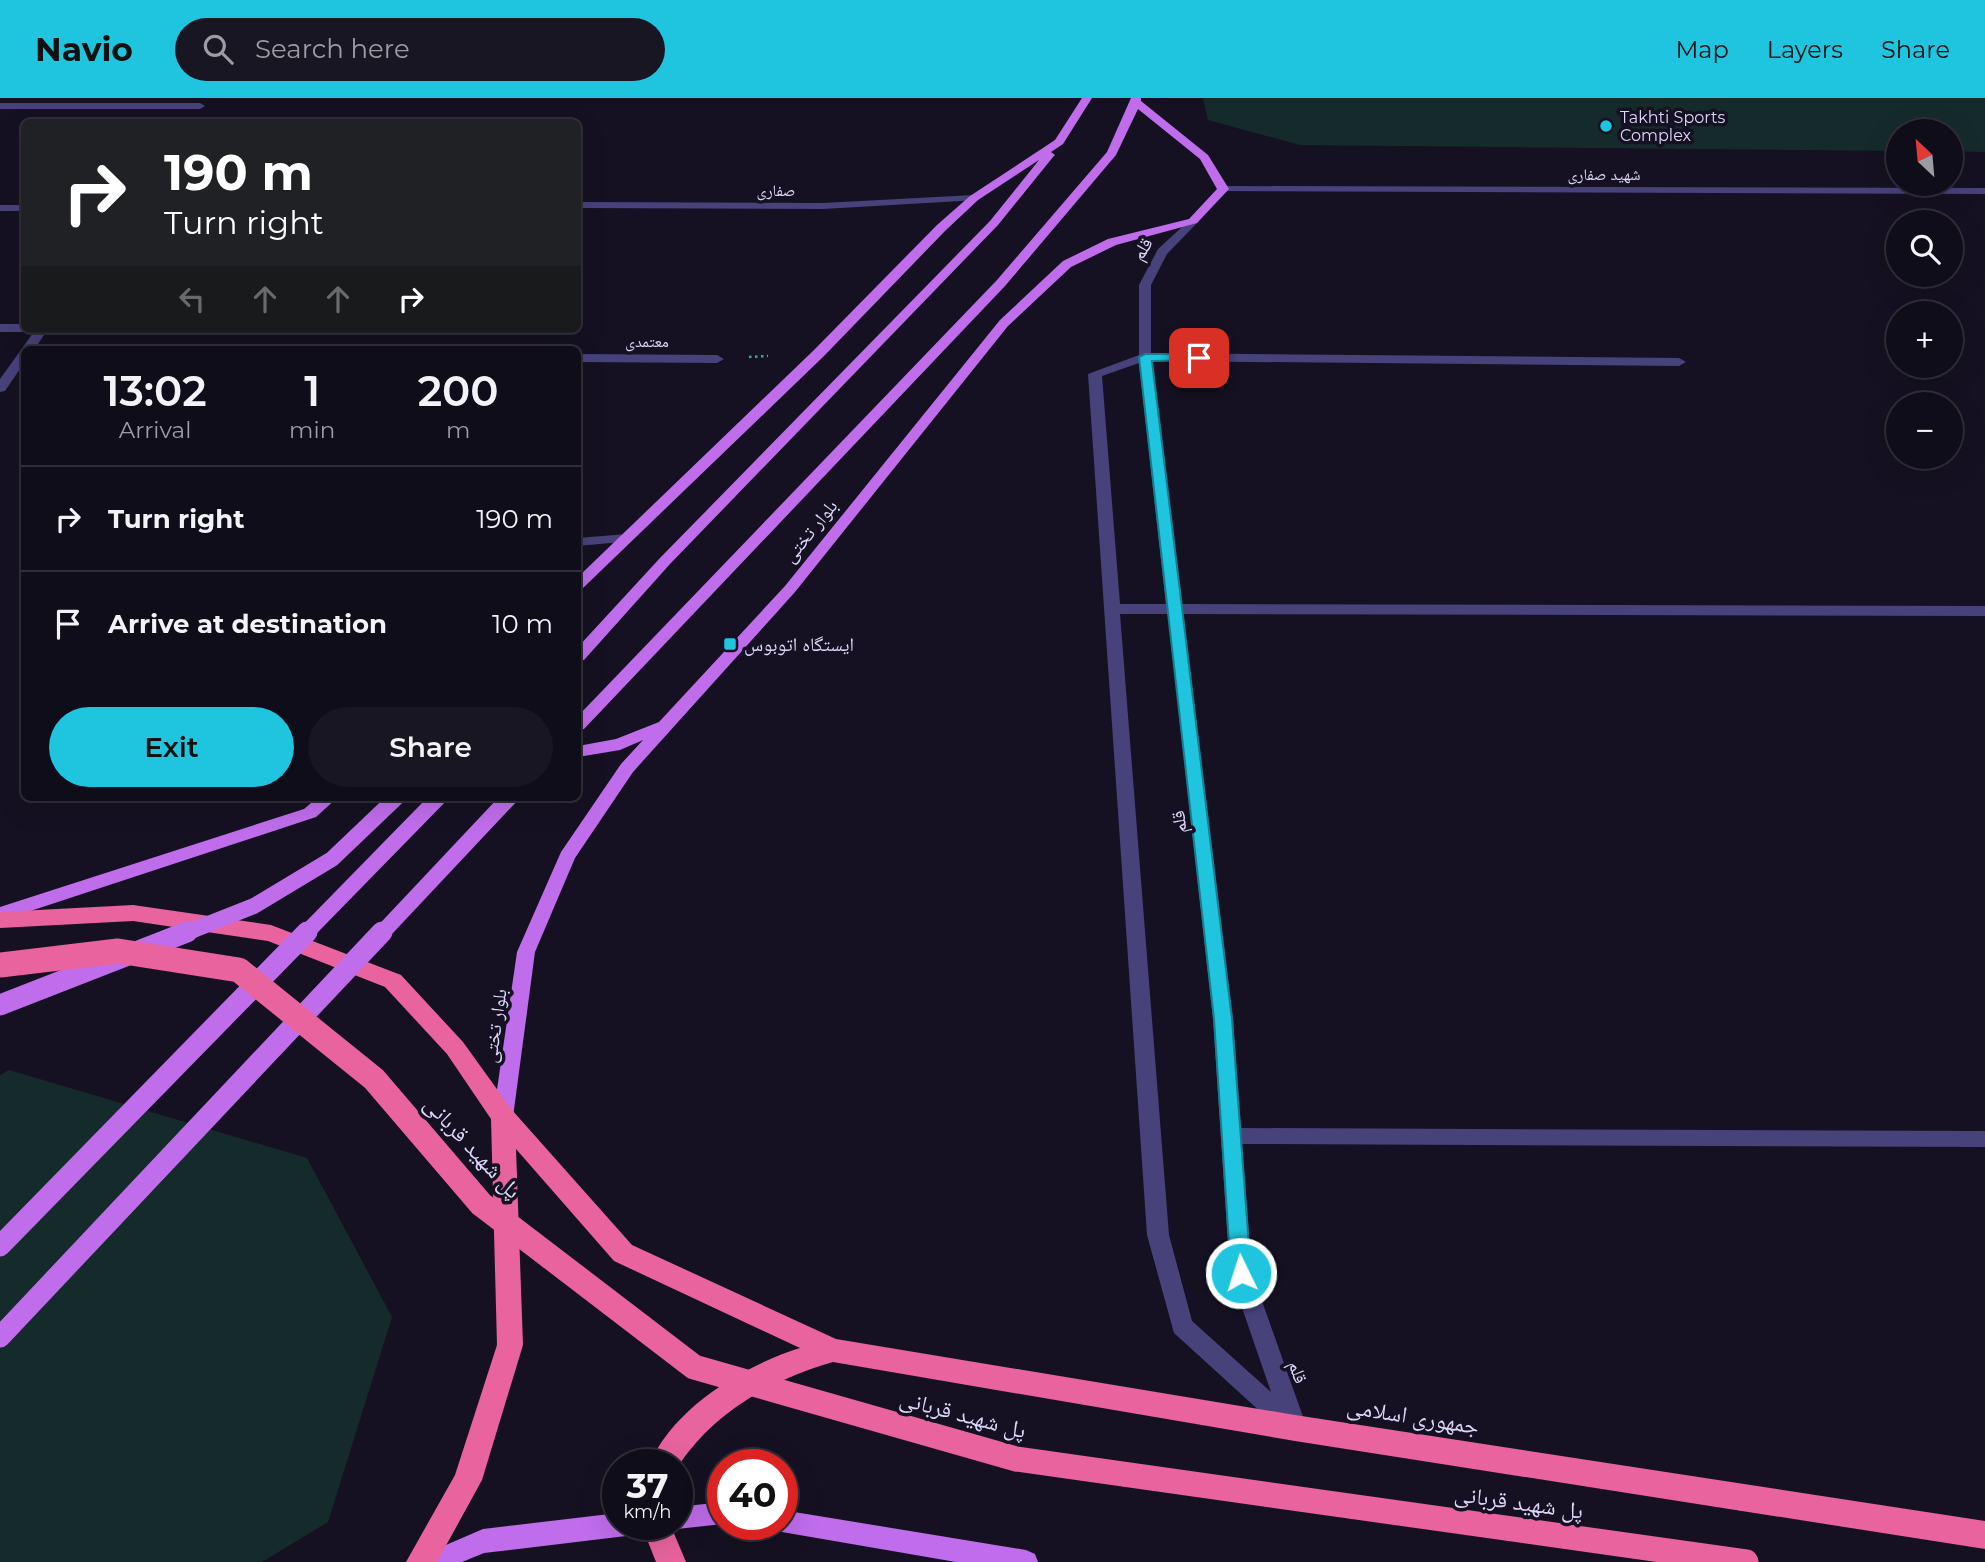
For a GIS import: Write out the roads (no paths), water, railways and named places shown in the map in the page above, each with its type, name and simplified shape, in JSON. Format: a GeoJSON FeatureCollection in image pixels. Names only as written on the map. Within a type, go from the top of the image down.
{"type":"FeatureCollection","features":[{"type":"Feature","properties":{"kind":"highway"},"geometry":{"type":"LineString","coordinates":[[0,917],[133,913],[271,933],[393,981],[455,1048],[503,1117],[623,1253],[833,1350]]}},
{"type":"Feature","properties":{"kind":"highway","name":"پل شهید قربانی"},"geometry":{"type":"LineString","coordinates":[[0,965],[118,951],[239,970],[374,1079],[481,1204],[694,1367],[1016,1460],[1746,1562]]}},
{"type":"Feature","properties":{"kind":"highway"},"geometry":{"type":"LineString","coordinates":[[421,1562],[468,1480],[510,1345],[503,1117]]}},
{"type":"Feature","properties":{"kind":"highway","name":"جمهوری اسلامی"},"geometry":{"type":"LineString","coordinates":[[833,1350],[1295,1428],[1985,1535]]}},
{"type":"Feature","properties":{"kind":"highway"},"geometry":{"type":"LineString","coordinates":[[671,1449],[694,1422],[743,1389],[779,1367],[833,1350]]}},
{"type":"Feature","properties":{"kind":"highway"},"geometry":{"type":"LineString","coordinates":[[662,1540],[671,1562]]}},
{"type":"Feature","properties":{"kind":"main road"},"geometry":{"type":"LineString","coordinates":[[581,653],[665,561],[994,223],[1059,142],[1087,98]]}},
{"type":"Feature","properties":{"kind":"main road"},"geometry":{"type":"LineString","coordinates":[[581,722],[1002,283],[1112,153],[1136,100],[1204,157],[1223,189],[1194,221]]}},
{"type":"Feature","properties":{"kind":"main road"},"geometry":{"type":"LineString","coordinates":[[581,582],[974,198],[1059,142]]}},
{"type":"Feature","properties":{"kind":"main road","name":"بلوار تختی"},"geometry":{"type":"LineString","coordinates":[[503,1117],[526,952],[567,856],[627,768],[790,589],[1004,323],[1068,264],[1112,242],[1194,221]]}},
{"type":"Feature","properties":{"kind":"main road"},"geometry":{"type":"LineString","coordinates":[[581,642],[606,627]]}},
{"type":"Feature","properties":{"kind":"main road"},"geometry":{"type":"LineString","coordinates":[[581,750],[620,744],[643,736],[681,710]]}},
{"type":"Feature","properties":{"kind":"main road"},"geometry":{"type":"LineString","coordinates":[[0,917],[310,813],[324,801]]}},
{"type":"Feature","properties":{"kind":"main road"},"geometry":{"type":"LineString","coordinates":[[0,1005],[254,906],[332,859],[393,801]]}},
{"type":"Feature","properties":{"kind":"main road"},"geometry":{"type":"LineString","coordinates":[[0,1245],[435,801]]}},
{"type":"Feature","properties":{"kind":"main road"},"geometry":{"type":"LineString","coordinates":[[0,1337],[506,801]]}},
{"type":"Feature","properties":{"kind":"main road"},"geometry":{"type":"LineString","coordinates":[[798,1524],[1026,1562]]}},
{"type":"Feature","properties":{"kind":"main road"},"geometry":{"type":"LineString","coordinates":[[434,1562],[483,1541],[602,1527]]}},
{"type":"Feature","properties":{"kind":"street"},"geometry":{"type":"LineString","coordinates":[[0,106],[203,102]]}},
{"type":"Feature","properties":{"kind":"street"},"geometry":{"type":"LineString","coordinates":[[190,119],[203,102]]}},
{"type":"Feature","properties":{"kind":"street","name":"شهید صفاری"},"geometry":{"type":"LineString","coordinates":[[1223,189],[1985,191]]}},
{"type":"Feature","properties":{"kind":"street","name":"صفاری"},"geometry":{"type":"LineString","coordinates":[[581,205],[823,206],[974,198]]}},
{"type":"Feature","properties":{"kind":"street"},"geometry":{"type":"LineString","coordinates":[[0,208],[21,208]]}},
{"type":"Feature","properties":{"kind":"street","name":"قلم"},"geometry":{"type":"LineString","coordinates":[[1194,221],[1162,251],[1145,285],[1145,357],[1223,1019],[1241,1273],[1295,1428]]}},
{"type":"Feature","properties":{"kind":"street"},"geometry":{"type":"LineString","coordinates":[[0,328],[21,328]]}},
{"type":"Feature","properties":{"kind":"street"},"geometry":{"type":"LineString","coordinates":[[1295,1428],[1182,1326],[1158,1235],[1095,374],[1145,357],[1679,362]]}},
{"type":"Feature","properties":{"kind":"street","name":"معتمدی"},"geometry":{"type":"LineString","coordinates":[[581,358],[717,359]]}},
{"type":"Feature","properties":{"kind":"street"},"geometry":{"type":"LineString","coordinates":[[0,388],[21,359]]}},
{"type":"Feature","properties":{"kind":"street"},"geometry":{"type":"LineString","coordinates":[[581,542],[627,538]]}},
{"type":"Feature","properties":{"kind":"street"},"geometry":{"type":"LineString","coordinates":[[1112,609],[1985,611]]}},
{"type":"Feature","properties":{"kind":"street"},"geometry":{"type":"LineString","coordinates":[[1232,1136],[1985,1139]]}},
{"type":"Feature","properties":{"kind":"place","name":"Takhti Sports Complex"},"geometry":{"type":"Point","coordinates":[1606,126]}},
{"type":"Feature","properties":{"kind":"place","name":"ايستگاه اتوبوس"},"geometry":{"type":"Point","coordinates":[730,644]}}]}
